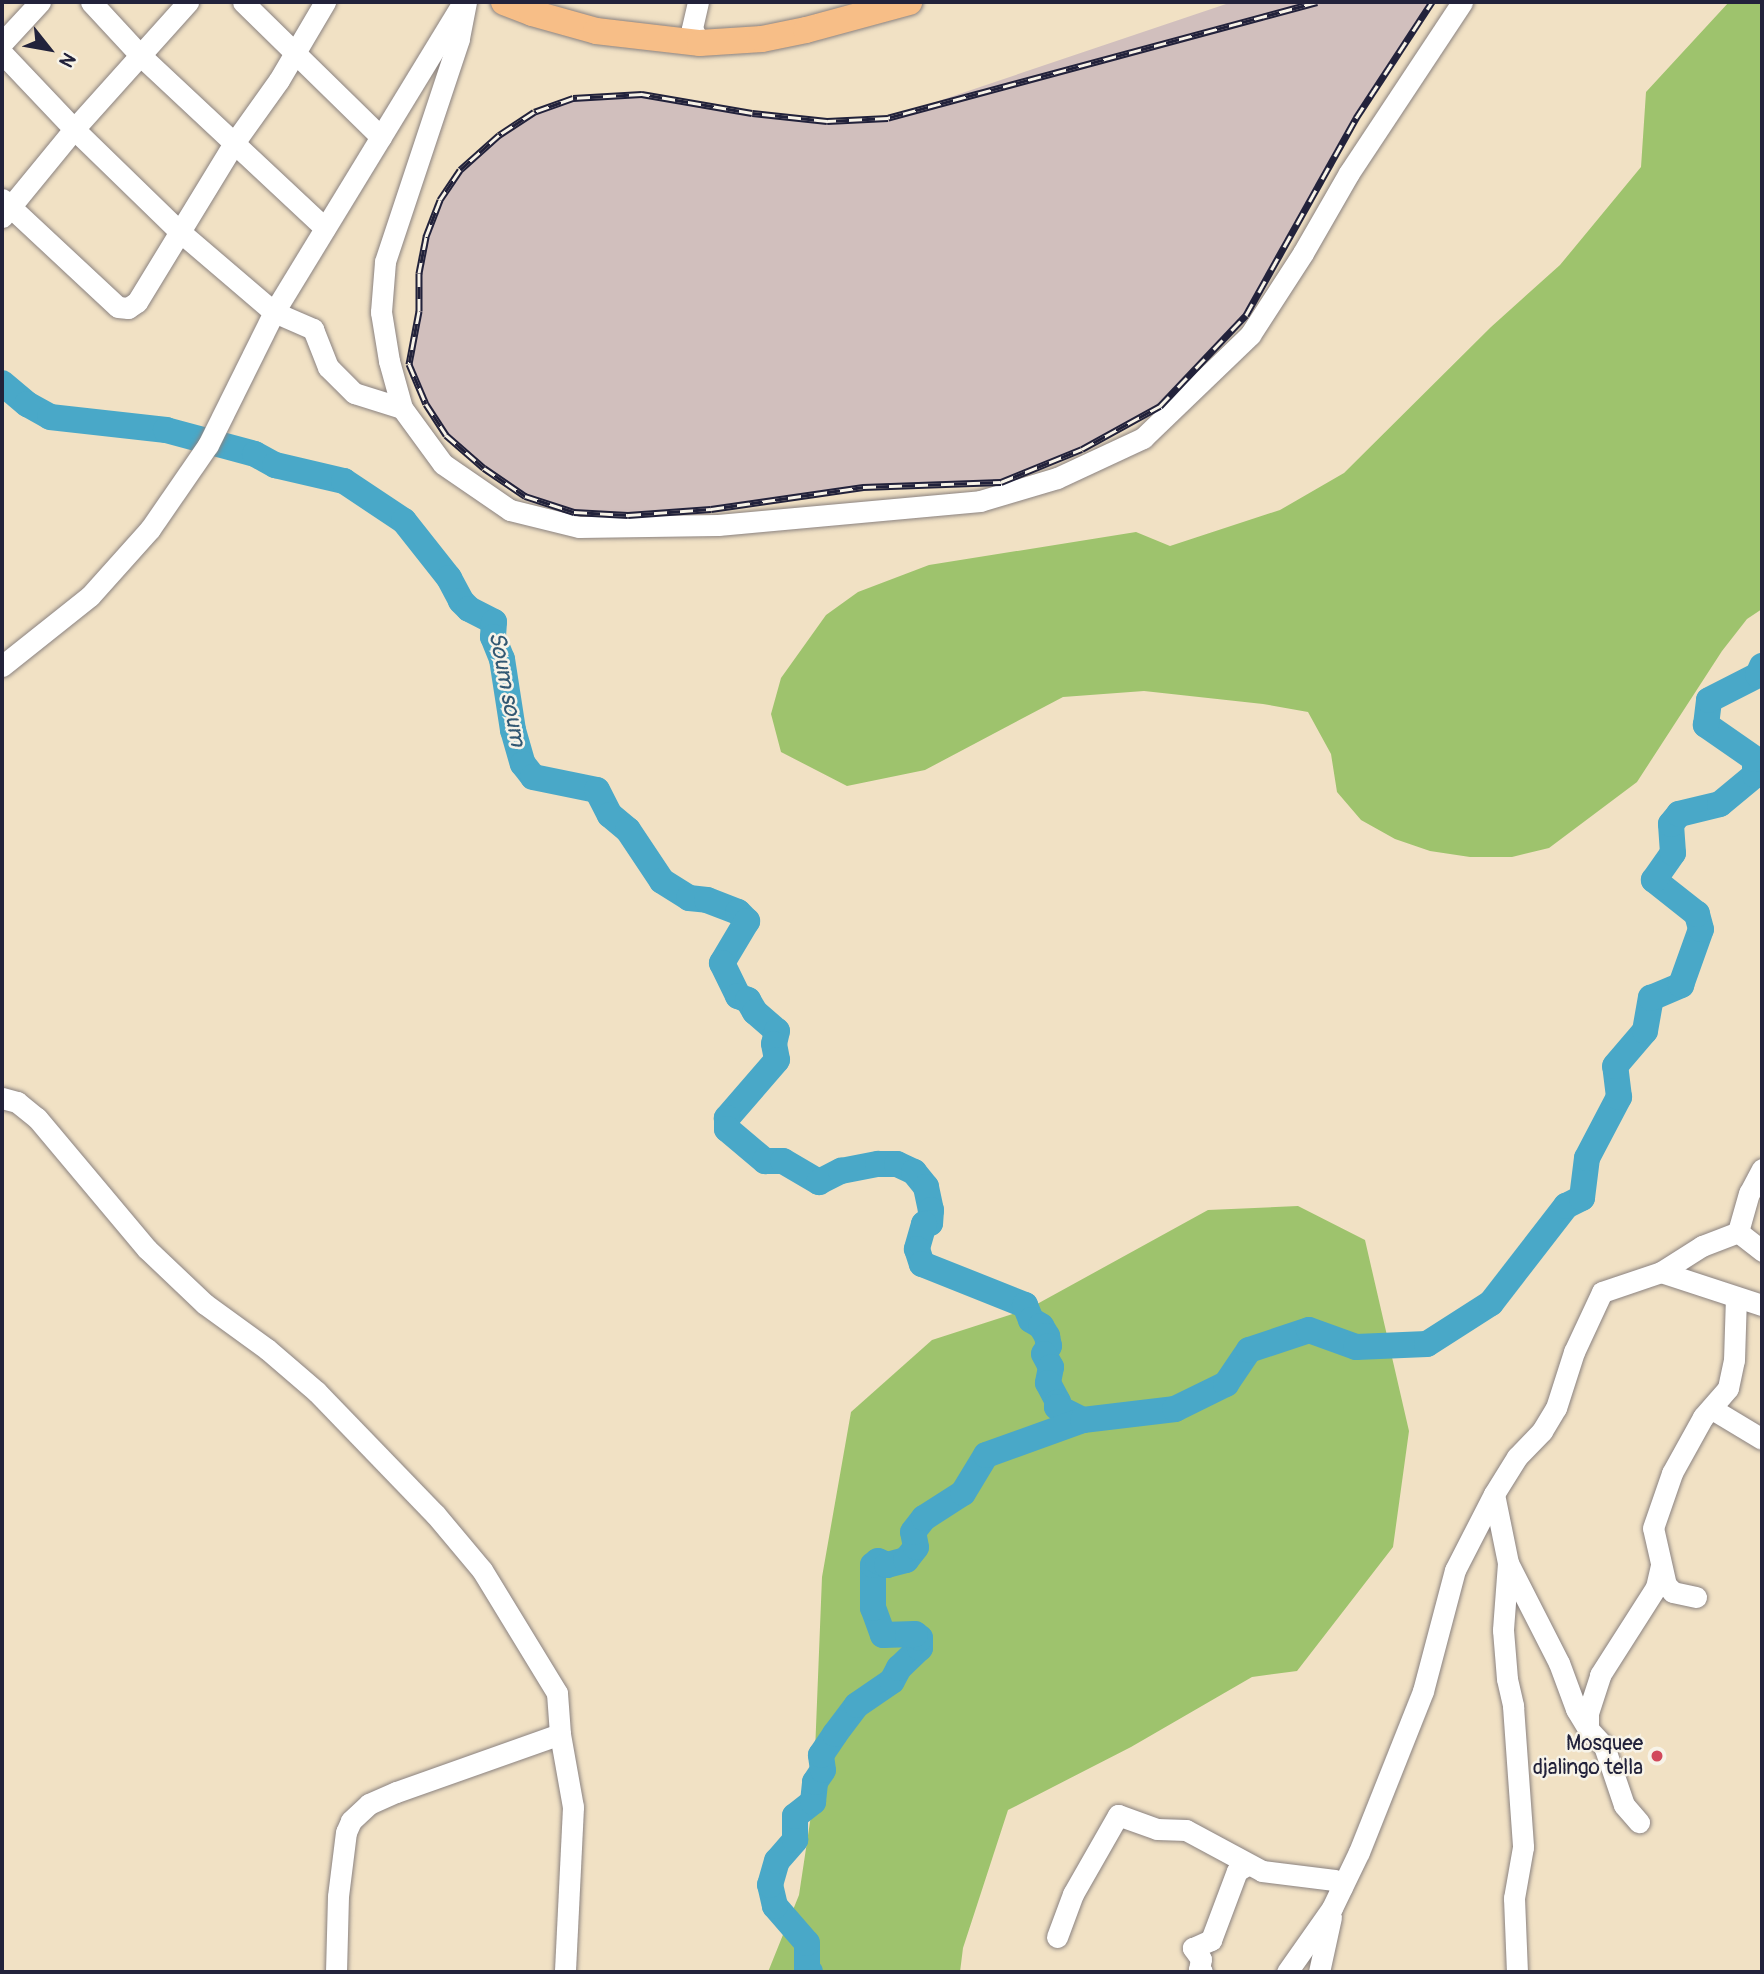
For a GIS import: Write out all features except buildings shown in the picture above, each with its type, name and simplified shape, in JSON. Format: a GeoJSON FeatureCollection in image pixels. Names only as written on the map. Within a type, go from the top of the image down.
{"type":"FeatureCollection","features":[{"type":"Feature","properties":{"kind":"main road"},"geometry":{"type":"LineString","coordinates":[[504,2],[596,31],[700,43],[762,38],[806,30],[909,2]]}},
{"type":"Feature","properties":{"kind":"street"},"geometry":{"type":"LineString","coordinates":[[2,43],[40,2]]}},
{"type":"Feature","properties":{"kind":"street"},"geometry":{"type":"LineString","coordinates":[[91,2],[141,56],[325,228]]}},
{"type":"Feature","properties":{"kind":"street"},"geometry":{"type":"LineString","coordinates":[[188,2],[4,208],[118,307],[128,308],[137,302],[234,143],[279,80],[325,2]]}},
{"type":"Feature","properties":{"kind":"street"},"geometry":{"type":"LineString","coordinates":[[243,2],[381,137]]}},
{"type":"Feature","properties":{"kind":"street"},"geometry":{"type":"LineString","coordinates":[[2,666],[66,617],[99,587],[150,529],[212,436],[274,312],[465,2]]}},
{"type":"Feature","properties":{"kind":"street"},"geometry":{"type":"LineString","coordinates":[[465,2],[459,39],[385,262],[381,312],[388,361],[402,408],[443,464],[510,510],[579,527],[718,525],[980,500],[1058,478],[1143,438],[1250,335],[1303,253],[1349,173],[1462,2]]}},
{"type":"Feature","properties":{"kind":"street"},"geometry":{"type":"LineString","coordinates":[[698,2],[692,29],[700,43]]}},
{"type":"Feature","properties":{"kind":"street"},"geometry":{"type":"LineString","coordinates":[[2,53],[74,129],[179,231],[274,312],[313,329],[328,367],[354,393],[402,408]]}},
{"type":"Feature","properties":{"kind":"street"},"geometry":{"type":"LineString","coordinates":[[2,1098],[17,1101],[37,1118],[102,1191],[147,1249],[205,1304],[267,1349],[317,1392],[435,1514],[482,1570],[538,1656],[557,1693],[560,1734],[573,1807],[565,1972]]}},
{"type":"Feature","properties":{"kind":"street"},"geometry":{"type":"LineString","coordinates":[[1738,1232],[1749,1193],[1762,1169]]}},
{"type":"Feature","properties":{"kind":"street"},"geometry":{"type":"LineString","coordinates":[[1738,1232],[1762,1251]]}},
{"type":"Feature","properties":{"kind":"street"},"geometry":{"type":"LineString","coordinates":[[1287,1972],[1332,1908],[1342,1888],[1423,1691],[1455,1570],[1494,1494],[1517,1457],[1542,1431],[1556,1408],[1574,1352],[1602,1292],[1661,1272],[1702,1246],[1738,1232]]}},
{"type":"Feature","properties":{"kind":"street"},"geometry":{"type":"LineString","coordinates":[[1661,1272],[1762,1305]]}},
{"type":"Feature","properties":{"kind":"street"},"geometry":{"type":"LineString","coordinates":[[1696,1597],[1674,1592],[1667,1585],[1653,1528],[1672,1473],[1703,1417],[1728,1388],[1736,1297]]}},
{"type":"Feature","properties":{"kind":"street"},"geometry":{"type":"LineString","coordinates":[[1712,1409],[1762,1439]]}},
{"type":"Feature","properties":{"kind":"street"},"geometry":{"type":"LineString","coordinates":[[1494,1494],[1508,1563],[1503,1630],[1507,1679],[1513,1706],[1523,1847],[1514,1898],[1517,1972]]}},
{"type":"Feature","properties":{"kind":"street"},"geometry":{"type":"LineString","coordinates":[[1508,1563],[1526,1593],[1576,1709],[1588,1729],[1604,1746],[1624,1805],[1639,1822]]}},
{"type":"Feature","properties":{"kind":"street"},"geometry":{"type":"LineString","coordinates":[[1588,1729],[1588,1713],[1600,1675],[1656,1587],[1661,1566]]}},
{"type":"Feature","properties":{"kind":"street"},"geometry":{"type":"LineString","coordinates":[[336,1972],[338,1896],[346,1832],[351,1821],[369,1804],[560,1734]]}},
{"type":"Feature","properties":{"kind":"street"},"geometry":{"type":"LineString","coordinates":[[1057,1937],[1073,1894],[1118,1815],[1157,1829],[1186,1830],[1247,1865],[1286,1876],[1334,1880],[1342,1888]]}},
{"type":"Feature","properties":{"kind":"street"},"geometry":{"type":"LineString","coordinates":[[1202,1972],[1199,1970],[1201,1959],[1193,1948],[1211,1940],[1237,1871],[1247,1865]]}},
{"type":"Feature","properties":{"kind":"street"},"geometry":{"type":"LineString","coordinates":[[1319,1972],[1331,1929],[1332,1908]]}},
{"type":"Feature","properties":{"kind":"shaded area"},"geometry":{"type":"Polygon","coordinates":[[[1232,2],[1432,2],[1356,118],[1246,315],[1160,406],[1082,449],[1001,482],[863,487],[711,509],[628,515],[574,512],[525,496],[484,468],[446,435],[426,404],[409,364],[419,311],[419,273],[426,237],[440,200],[460,170],[499,135],[534,112],[573,98],[642,94],[752,113],[827,121],[888,118],[1232,2]]]}},
{"type":"Feature","properties":{"kind":"green space"},"geometry":{"type":"Polygon","coordinates":[[[1729,2],[1762,2],[1762,609],[1747,619],[1722,651],[1637,782],[1549,848],[1512,857],[1470,857],[1430,851],[1395,839],[1361,820],[1337,792],[1331,754],[1308,712],[1263,704],[1144,691],[1063,697],[925,770],[847,786],[781,752],[771,714],[781,678],[826,615],[858,592],[929,565],[1136,532],[1170,546],[1280,510],[1344,473],[1491,327],[1560,265],[1641,167],[1646,92],[1729,2]]]}},
{"type":"Feature","properties":{"kind":"green space"},"geometry":{"type":"Polygon","coordinates":[[[1298,1206],[1365,1240],[1409,1431],[1393,1547],[1297,1671],[1252,1677],[1131,1747],[1008,1810],[963,1948],[960,1972],[768,1972],[799,1895],[813,1802],[822,1577],[851,1412],[932,1340],[1028,1309],[1208,1210],[1298,1206]]]}},
{"type":"Feature","properties":{"kind":"waterway","name":"Soum soum"},"geometry":{"type":"LineString","coordinates":[[2,383],[27,404],[50,417],[166,430],[255,454],[275,465],[344,481],[404,521],[449,578],[461,601],[469,609],[494,622],[493,637],[502,659],[513,730],[523,764],[533,777],[597,790],[610,815],[628,830],[662,881],[689,898],[707,900],[738,912],[747,921],[722,963],[738,996],[748,1000],[755,1012],[777,1031],[774,1044],[777,1060],[727,1118],[727,1129],[765,1161],[783,1161],[819,1182],[841,1171],[878,1164],[897,1164],[914,1172],[926,1187],[931,1210],[930,1223],[924,1224],[917,1249],[922,1264],[1025,1305],[1031,1320],[1041,1326],[1047,1336],[1049,1346],[1044,1354],[1051,1367],[1048,1383],[1058,1402],[1057,1407],[1083,1420]]}},
{"type":"Feature","properties":{"kind":"waterway"},"geometry":{"type":"LineString","coordinates":[[810,1972],[807,1969],[807,1943],[775,1906],[770,1885],[777,1861],[795,1840],[795,1816],[813,1802],[815,1782],[823,1770],[821,1755],[835,1734],[857,1705],[892,1681],[899,1668],[920,1648],[920,1638],[915,1634],[883,1635],[873,1608],[873,1565],[878,1561],[887,1565],[906,1560],[916,1547],[913,1532],[924,1518],[963,1493],[986,1455],[1083,1420],[1175,1409],[1226,1384],[1249,1350],[1309,1330],[1356,1347],[1427,1344],[1491,1303],[1566,1206],[1582,1198],[1587,1158],[1619,1097],[1615,1066],[1645,1031],[1651,998],[1681,985],[1701,929],[1697,914],[1654,880],[1673,853],[1671,824],[1679,814],[1720,804],[1755,775],[1755,759],[1706,725],[1709,700],[1758,675],[1762,666]]}},
{"type":"Feature","properties":{"kind":"railway"},"geometry":{"type":"LineString","coordinates":[[1317,2],[888,118],[827,121],[752,113],[642,94],[573,98],[534,112],[499,135],[460,170],[440,200],[426,237],[419,273],[419,311],[409,364],[426,404],[446,435],[484,468],[525,496],[574,512],[628,515],[711,509],[863,487],[1001,482],[1082,449],[1160,406],[1246,315],[1356,118],[1432,2]]}},
{"type":"Feature","properties":{"kind":"place","name":"Mosquee djalingo tella"},"geometry":{"type":"Point","coordinates":[1657,1756]}}]}
